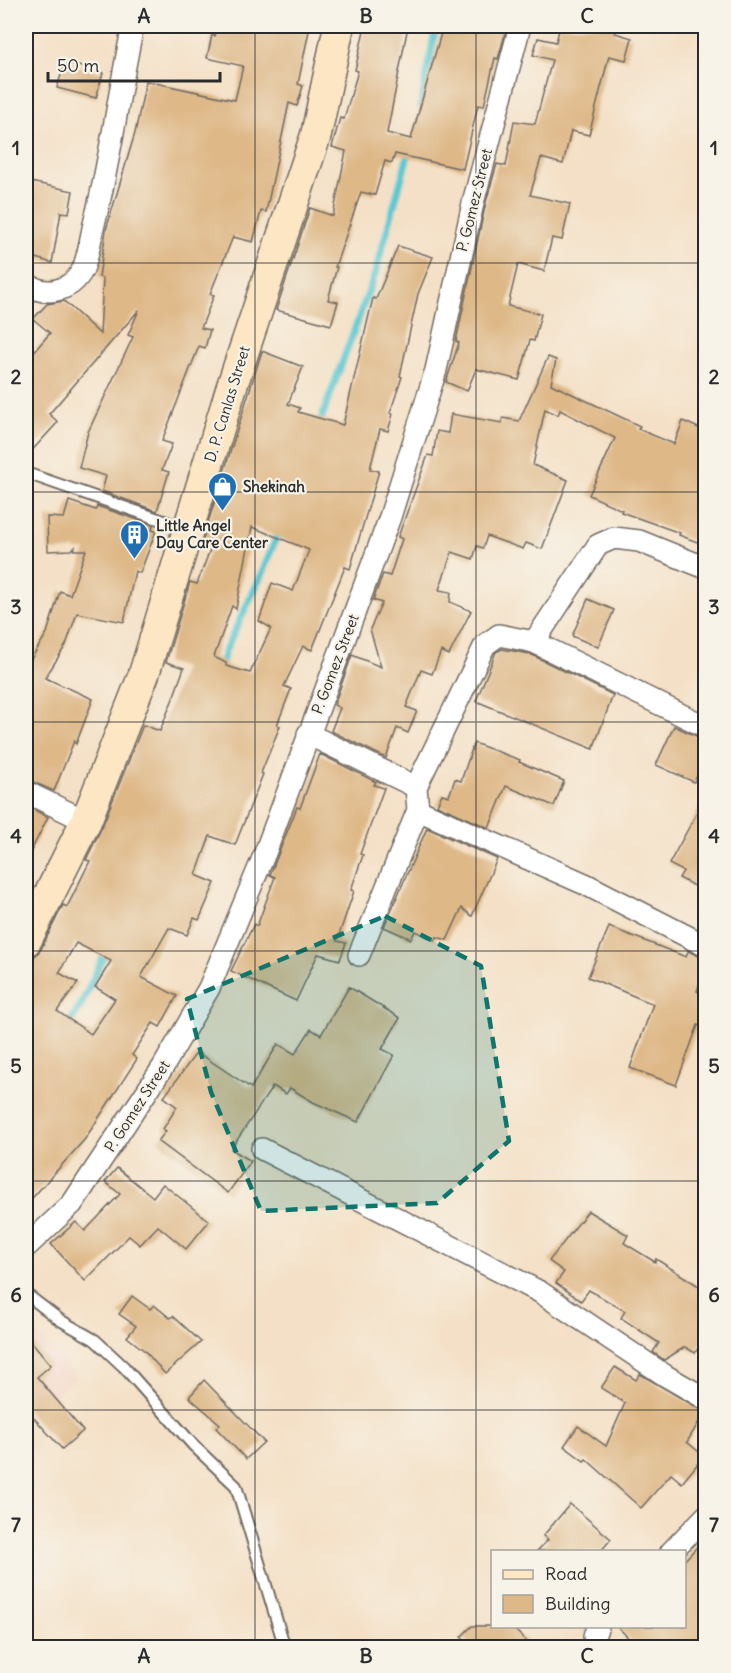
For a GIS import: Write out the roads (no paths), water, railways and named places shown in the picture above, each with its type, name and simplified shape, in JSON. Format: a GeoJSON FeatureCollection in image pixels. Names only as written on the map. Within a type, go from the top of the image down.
{"type":"FeatureCollection","features":[{"type":"Feature","properties":{"kind":"main road","name":"D. P. Canlas Street"},"geometry":{"type":"LineString","coordinates":[[26,941],[86,821],[144,674],[231,389],[315,135],[339,26]]}},
{"type":"Feature","properties":{"kind":"street"},"geometry":{"type":"LineString","coordinates":[[26,283],[33,289],[47,293],[66,287],[82,270],[101,197],[133,26]]}},
{"type":"Feature","properties":{"kind":"street","name":"P. Gomez Street"},"geometry":{"type":"LineString","coordinates":[[26,1247],[72,1204],[163,1067],[209,988],[265,853],[390,518],[436,370],[474,199],[520,26]]}},
{"type":"Feature","properties":{"kind":"street"},"geometry":{"type":"LineString","coordinates":[[534,642],[598,545],[614,538],[639,541],[705,568]]}},
{"type":"Feature","properties":{"kind":"street"},"geometry":{"type":"LineString","coordinates":[[359,955],[418,810],[416,788],[485,645],[499,635],[534,642],[705,727]]}},
{"type":"Feature","properties":{"kind":"street"},"geometry":{"type":"LineString","coordinates":[[309,734],[416,788]]}},
{"type":"Feature","properties":{"kind":"street"},"geometry":{"type":"LineString","coordinates":[[26,792],[86,821]]}},
{"type":"Feature","properties":{"kind":"street"},"geometry":{"type":"LineString","coordinates":[[418,810],[585,884],[705,946]]}},
{"type":"Feature","properties":{"kind":"street"},"geometry":{"type":"LineString","coordinates":[[262,1149],[540,1292],[666,1376],[705,1399]]}},
{"type":"Feature","properties":{"kind":"street"},"geometry":{"type":"LineString","coordinates":[[671,1550],[705,1516]]}},
{"type":"Feature","properties":{"kind":"street"},"geometry":{"type":"LineString","coordinates":[[596,1647],[594,1636],[597,1628]]}},
{"type":"Feature","properties":{"kind":"lane"},"geometry":{"type":"LineString","coordinates":[[26,473],[189,530]]}},
{"type":"Feature","properties":{"kind":"lane"},"geometry":{"type":"LineString","coordinates":[[26,1294],[60,1320],[95,1340],[124,1367],[194,1446],[236,1486],[285,1647]]}},
{"type":"Feature","properties":{"kind":"waterway"},"geometry":{"type":"LineString","coordinates":[[421,106],[436,26]]}},
{"type":"Feature","properties":{"kind":"waterway"},"geometry":{"type":"LineString","coordinates":[[319,425],[375,274],[410,148]]}},
{"type":"Feature","properties":{"kind":"waterway"},"geometry":{"type":"LineString","coordinates":[[220,670],[225,651],[261,576],[280,528]]}},
{"type":"Feature","properties":{"kind":"waterway"},"geometry":{"type":"LineString","coordinates":[[67,1027],[81,1005],[107,949]]}},
{"type":"Feature","properties":{"kind":"place","name":"Shekinah"},"geometry":{"type":"Point","coordinates":[222,512]}},
{"type":"Feature","properties":{"kind":"place","name":"Little Angel Day Care Center"},"geometry":{"type":"Point","coordinates":[135,560]}}]}
